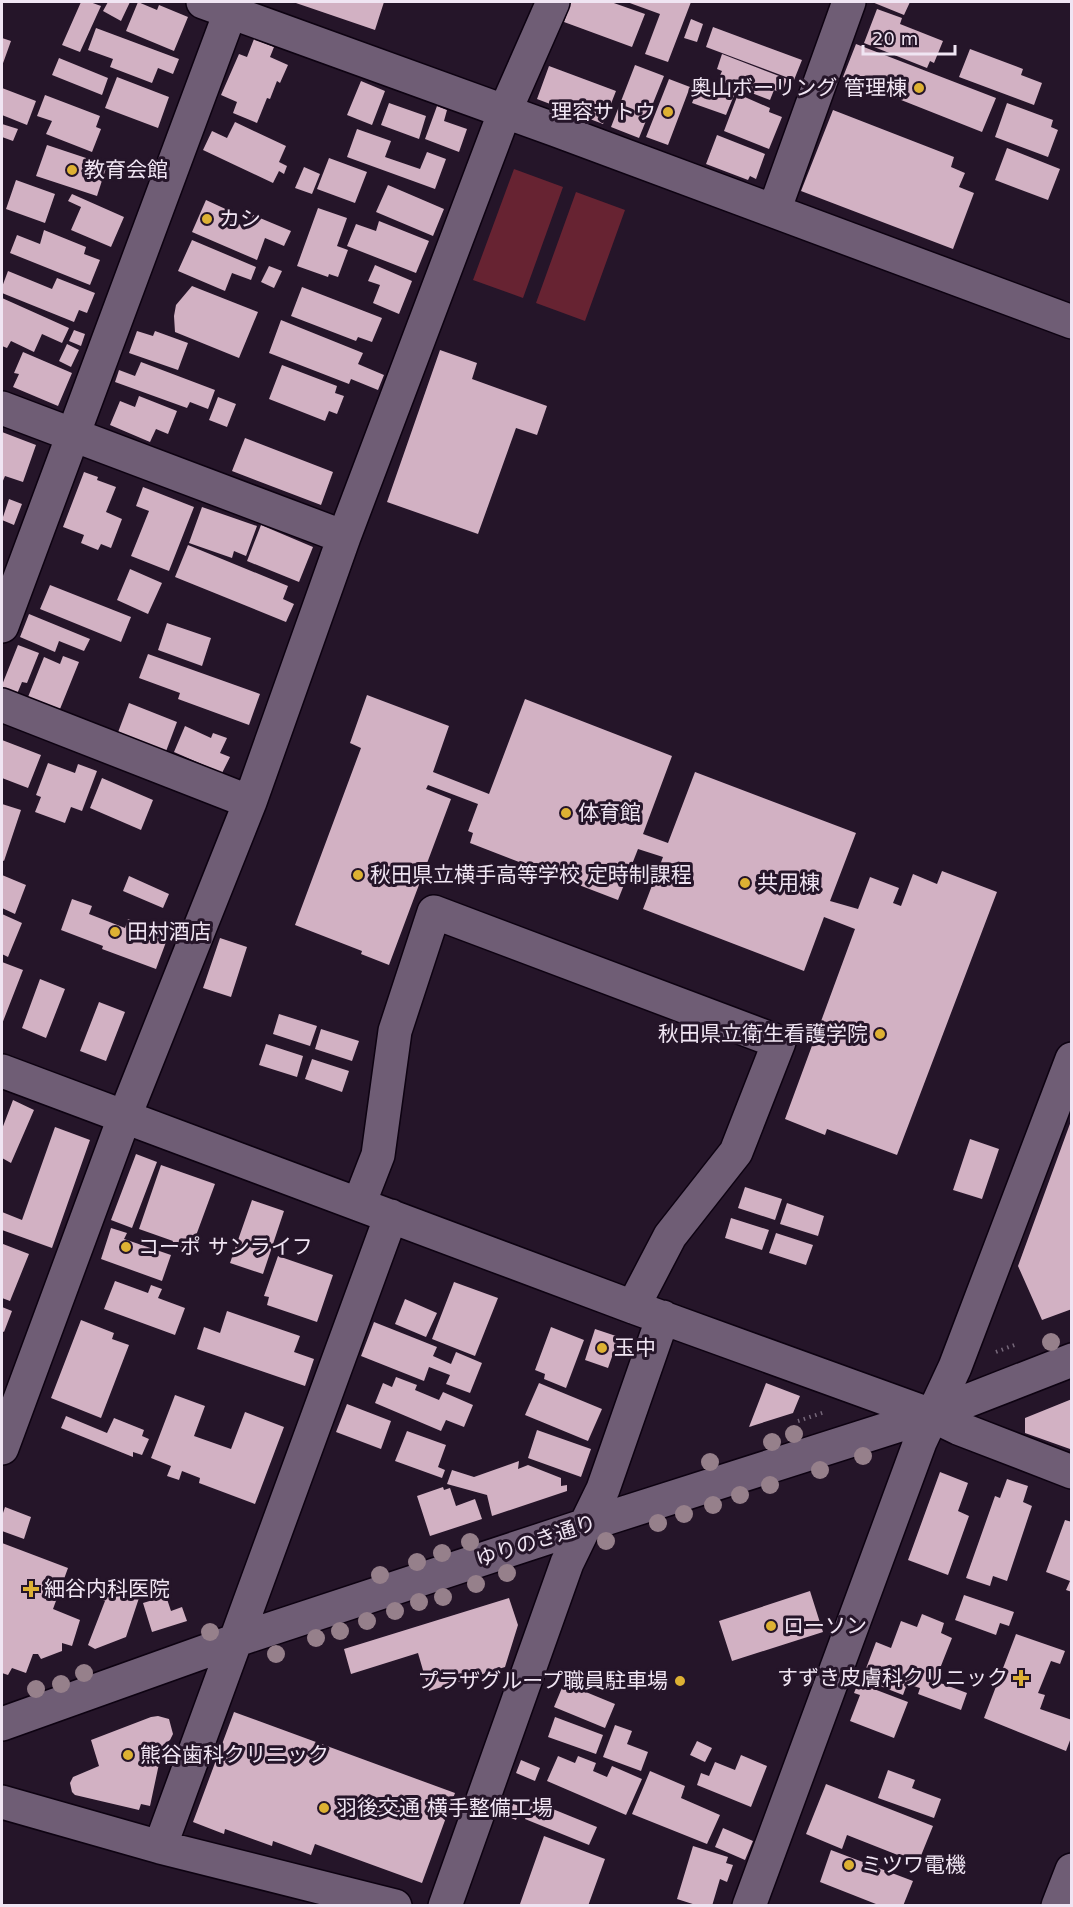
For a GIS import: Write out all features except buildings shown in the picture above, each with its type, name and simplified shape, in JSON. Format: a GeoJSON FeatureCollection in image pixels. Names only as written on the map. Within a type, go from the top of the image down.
{"type":"FeatureCollection","features":[{"type":"Feature","properties":{"kind":"street"},"geometry":{"type":"LineString","coordinates":[[2,1448],[124,1118],[250,802],[344,537],[505,111],[553,2]]}},
{"type":"Feature","properties":{"kind":"street"},"geometry":{"type":"LineString","coordinates":[[774,211],[849,2]]}},
{"type":"Feature","properties":{"kind":"street"},"geometry":{"type":"LineString","coordinates":[[2,626],[72,435],[222,5],[1071,322]]}},
{"type":"Feature","properties":{"kind":"street"},"geometry":{"type":"LineString","coordinates":[[2,408],[344,537]]}},
{"type":"Feature","properties":{"kind":"street"},"geometry":{"type":"LineString","coordinates":[[2,705],[250,802]]}},
{"type":"Feature","properties":{"kind":"street"},"geometry":{"type":"LineString","coordinates":[[359,1204],[378,1155],[394,1031],[434,912],[779,1042],[736,1152],[670,1236],[648,1312],[603,1489],[567,1563],[445,1905]]}},
{"type":"Feature","properties":{"kind":"street"},"geometry":{"type":"LineString","coordinates":[[749,1905],[931,1415],[955,1366],[1071,1059]]}},
{"type":"Feature","properties":{"kind":"street"},"geometry":{"type":"LineString","coordinates":[[2,1071],[931,1415],[958,1428],[1071,1472]]}},
{"type":"Feature","properties":{"kind":"street"},"geometry":{"type":"LineString","coordinates":[[160,1847],[391,1216]]}},
{"type":"Feature","properties":{"kind":"street","name":"ゆりのき通り"},"geometry":{"type":"LineString","coordinates":[[2,1724],[237,1640],[931,1415],[1071,1360]]}},
{"type":"Feature","properties":{"kind":"street"},"geometry":{"type":"LineString","coordinates":[[2,1802],[160,1847],[395,1905]]}},
{"type":"Feature","properties":{"kind":"street"},"geometry":{"type":"LineString","coordinates":[[1058,1905],[1071,1870]]}},
{"type":"Feature","properties":{"kind":"shaded area"},"geometry":{"type":"Polygon","coordinates":[[[514,169],[563,187],[523,298],[473,280],[514,169]]]}},
{"type":"Feature","properties":{"kind":"shaded area"},"geometry":{"type":"Polygon","coordinates":[[[576,192],[625,210],[585,321],[536,303],[576,192]]]}},
{"type":"Feature","properties":{"kind":"place","name":"奥山ボーリング 管理棟"},"geometry":{"type":"Point","coordinates":[919,88]}},
{"type":"Feature","properties":{"kind":"place","name":"理容サトウ"},"geometry":{"type":"Point","coordinates":[668,112]}},
{"type":"Feature","properties":{"kind":"place","name":"教育会館"},"geometry":{"type":"Point","coordinates":[72,170]}},
{"type":"Feature","properties":{"kind":"place","name":"カシ"},"geometry":{"type":"Point","coordinates":[207,219]}},
{"type":"Feature","properties":{"kind":"place","name":"体育館"},"geometry":{"type":"Point","coordinates":[566,813]}},
{"type":"Feature","properties":{"kind":"place","name":"秋田県立横手高等学校 定時制課程"},"geometry":{"type":"Point","coordinates":[358,875]}},
{"type":"Feature","properties":{"kind":"place","name":"共用棟"},"geometry":{"type":"Point","coordinates":[745,883]}},
{"type":"Feature","properties":{"kind":"place","name":"田村酒店"},"geometry":{"type":"Point","coordinates":[115,932]}},
{"type":"Feature","properties":{"kind":"place","name":"秋田県立衛生看護学院"},"geometry":{"type":"Point","coordinates":[880,1034]}},
{"type":"Feature","properties":{"kind":"place","name":"コーポ サンライフ"},"geometry":{"type":"Point","coordinates":[126,1247]}},
{"type":"Feature","properties":{"kind":"place","name":"玉中"},"geometry":{"type":"Point","coordinates":[602,1348]}},
{"type":"Feature","properties":{"kind":"place","name":"細谷内科医院"},"geometry":{"type":"Point","coordinates":[31,1589]}},
{"type":"Feature","properties":{"kind":"place","name":"ローソン"},"geometry":{"type":"Point","coordinates":[771,1626]}},
{"type":"Feature","properties":{"kind":"place","name":"すずき皮膚科クリニック"},"geometry":{"type":"Point","coordinates":[1021,1678]}},
{"type":"Feature","properties":{"kind":"place","name":"プラザグループ職員駐車場"},"geometry":{"type":"Point","coordinates":[680,1681]}},
{"type":"Feature","properties":{"kind":"place","name":"熊谷歯科クリニック"},"geometry":{"type":"Point","coordinates":[128,1755]}},
{"type":"Feature","properties":{"kind":"place","name":"羽後交通 横手整備工場"},"geometry":{"type":"Point","coordinates":[324,1808]}},
{"type":"Feature","properties":{"kind":"place","name":"ミツワ電機"},"geometry":{"type":"Point","coordinates":[849,1865]}}]}
